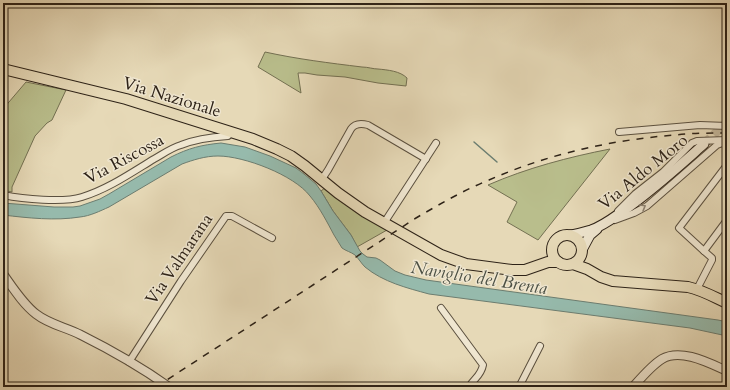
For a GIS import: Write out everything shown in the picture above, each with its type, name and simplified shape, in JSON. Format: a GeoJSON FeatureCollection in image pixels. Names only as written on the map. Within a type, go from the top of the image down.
{"type":"FeatureCollection","features":[{"type":"Feature","properties":{"kind":"main road","name":"Via Nazionale"},"geometry":{"type":"LineString","coordinates":[[3,69],[126,99],[253,139],[277,149],[302,164],[365,212],[433,251],[459,262],[483,267],[512,270],[525,270],[548,262],[558,262]]}},
{"type":"Feature","properties":{"kind":"main road","name":"Via Aldo Moro"},"geometry":{"type":"LineString","coordinates":[[583,250],[590,235],[659,185],[704,144]]}},
{"type":"Feature","properties":{"kind":"main road","name":"Via Aldo Moro"},"geometry":{"type":"LineString","coordinates":[[570,234],[591,230],[604,224]]}},
{"type":"Feature","properties":{"kind":"main road"},"geometry":{"type":"LineString","coordinates":[[536,266],[552,249],[558,238],[563,235],[570,234],[581,242],[587,262],[597,270],[631,282]]}},
{"type":"Feature","properties":{"kind":"main road"},"geometry":{"type":"LineString","coordinates":[[552,249],[554,257],[558,262],[566,265],[573,264],[580,260],[583,250]]}},
{"type":"Feature","properties":{"kind":"main road"},"geometry":{"type":"LineString","coordinates":[[573,264],[613,281],[679,286],[697,289],[727,303]]}},
{"type":"Feature","properties":{"kind":"street"},"geometry":{"type":"LineString","coordinates":[[322,179],[351,129],[355,125],[361,123],[368,125],[426,159]]}},
{"type":"Feature","properties":{"kind":"street"},"geometry":{"type":"LineString","coordinates":[[619,132],[700,125],[727,126]]}},
{"type":"Feature","properties":{"kind":"street","name":"Via Riscossa"},"geometry":{"type":"LineString","coordinates":[[3,195],[38,199],[81,197],[102,190],[171,149],[195,140],[228,136],[231,132]]}},
{"type":"Feature","properties":{"kind":"street"},"geometry":{"type":"LineString","coordinates":[[604,224],[635,194],[663,172],[692,143],[697,141],[727,141]]}},
{"type":"Feature","properties":{"kind":"street"},"geometry":{"type":"LineString","coordinates":[[604,224],[634,213],[647,206],[717,145],[727,141]]}},
{"type":"Feature","properties":{"kind":"street"},"geometry":{"type":"LineString","coordinates":[[384,223],[436,143]]}},
{"type":"Feature","properties":{"kind":"street"},"geometry":{"type":"LineString","coordinates":[[697,289],[712,258],[679,228],[727,165]]}},
{"type":"Feature","properties":{"kind":"street","name":"Via Valmarana"},"geometry":{"type":"LineString","coordinates":[[129,362],[181,281],[226,216],[232,216],[272,238]]}},
{"type":"Feature","properties":{"kind":"street"},"geometry":{"type":"LineString","coordinates":[[704,251],[727,220]]}},
{"type":"Feature","properties":{"kind":"street"},"geometry":{"type":"LineString","coordinates":[[3,274],[27,306],[40,317],[56,326],[73,331],[98,343],[169,387]]}},
{"type":"Feature","properties":{"kind":"street"},"geometry":{"type":"LineString","coordinates":[[441,308],[483,365],[482,372],[473,381],[470,387]]}},
{"type":"Feature","properties":{"kind":"street"},"geometry":{"type":"LineString","coordinates":[[519,387],[540,346]]}},
{"type":"Feature","properties":{"kind":"street"},"geometry":{"type":"LineString","coordinates":[[633,387],[658,362],[671,356],[678,355],[694,358],[727,371]]}},
{"type":"Feature","properties":{"kind":"green space"},"geometry":{"type":"Polygon","coordinates":[[[265,52],[313,61],[394,71],[407,78],[406,86],[345,77],[298,73],[301,93],[258,67],[265,52]]]}},
{"type":"Feature","properties":{"kind":"green space"},"geometry":{"type":"Polygon","coordinates":[[[26,82],[66,90],[52,120],[47,123],[35,136],[12,187],[12,192],[3,190],[3,109],[26,82]]]}},
{"type":"Feature","properties":{"kind":"green space"},"geometry":{"type":"Polygon","coordinates":[[[610,149],[538,240],[507,222],[517,202],[488,185],[518,173],[548,164],[610,149]]]}},
{"type":"Feature","properties":{"kind":"green space"},"geometry":{"type":"Polygon","coordinates":[[[326,187],[387,230],[357,247],[351,235],[333,211],[321,191],[326,187]]]}},
{"type":"Feature","properties":{"kind":"shaded area"},"geometry":{"type":"Polygon","coordinates":[[[221,143],[245,147],[296,168],[316,184],[363,254],[367,257],[380,260],[395,271],[405,275],[426,280],[718,320],[727,322],[727,336],[690,328],[429,294],[396,284],[372,272],[365,267],[355,255],[342,248],[317,205],[303,188],[281,174],[241,159],[218,156],[182,164],[109,207],[87,216],[51,219],[3,215],[3,203],[54,207],[80,206],[100,199],[177,154],[195,147],[221,143]]]}},
{"type":"Feature","properties":{"kind":"waterway"},"geometry":{"type":"LineString","coordinates":[[474,142],[497,162]]}},
{"type":"Feature","properties":{"kind":"tunnel"},"geometry":{"type":"LineString","coordinates":[[704,144],[727,122]]}},
{"type":"Feature","properties":{"kind":"railway"},"geometry":{"type":"LineString","coordinates":[[156,387],[416,218],[480,184],[511,171],[557,156],[627,140],[681,134],[727,133]]}},
{"type":"Feature","properties":{"kind":"water label","name":"Naviglio del Brenta"},"geometry":{"type":"Point","coordinates":[479,278]}}]}
